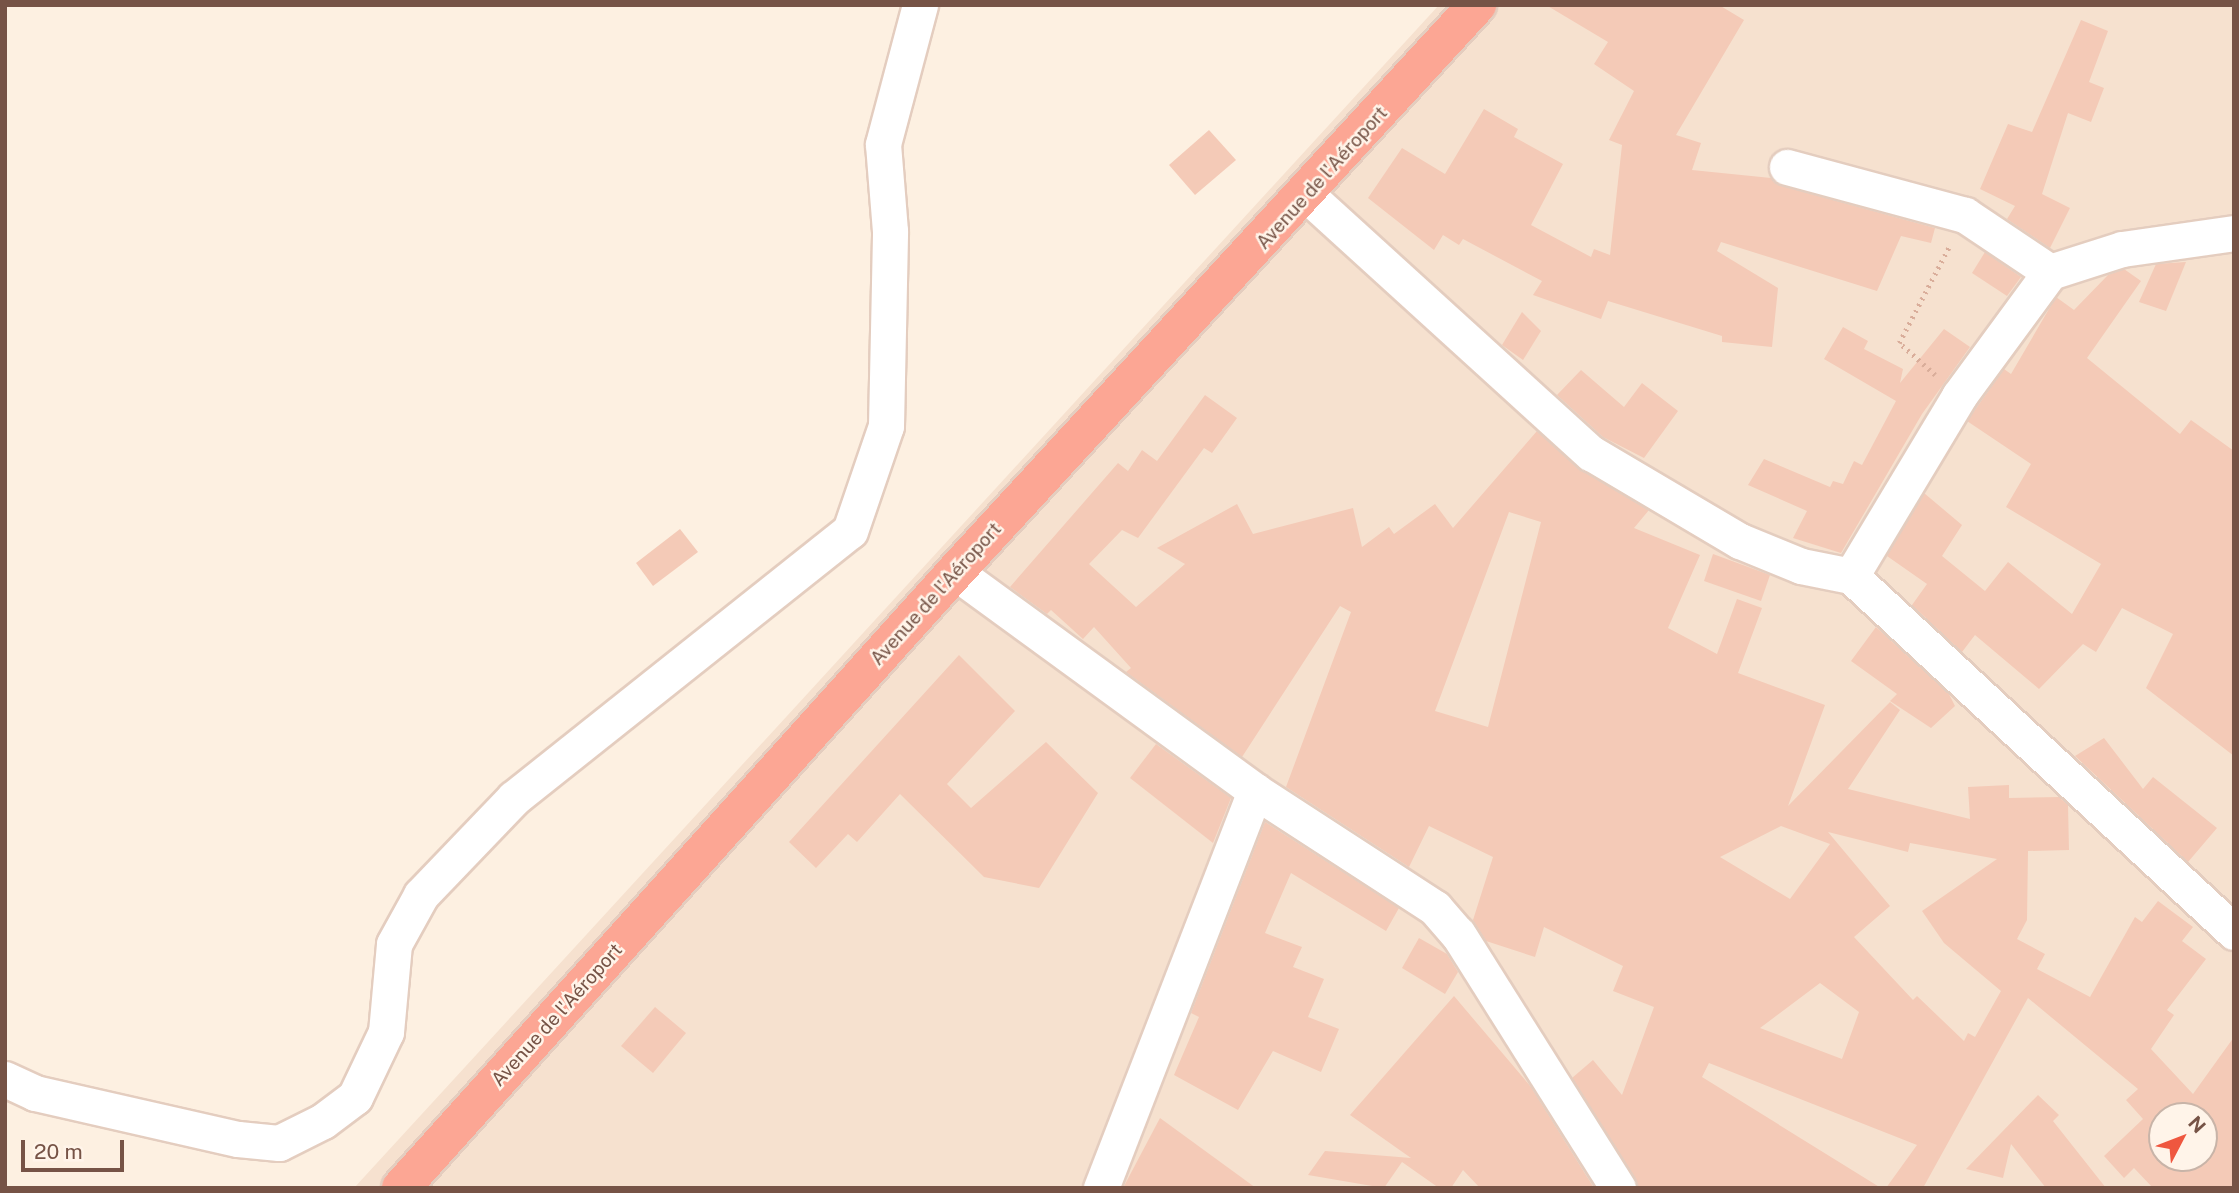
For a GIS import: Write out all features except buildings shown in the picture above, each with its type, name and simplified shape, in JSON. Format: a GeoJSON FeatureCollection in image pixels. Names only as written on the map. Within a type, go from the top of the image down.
{"type":"FeatureCollection","features":[{"type":"Feature","properties":{"kind":"highway","name":"Avenue de l'Aéroport"},"geometry":{"type":"LineString","coordinates":[[401,1188],[955,572],[1307,195],[1477,5]]}},
{"type":"Feature","properties":{"kind":"street"},"geometry":{"type":"LineString","coordinates":[[5,1079],[35,1093],[238,1139],[279,1143],[323,1121],[355,1097],[386,1032],[394,944],[421,895],[514,798],[850,531],[886,426],[890,231],[883,144],[920,5]]}},
{"type":"Feature","properties":{"kind":"street"},"geometry":{"type":"LineString","coordinates":[[1787,166],[1965,215],[2050,272]]}},
{"type":"Feature","properties":{"kind":"street"},"geometry":{"type":"LineString","coordinates":[[1307,195],[1591,453],[1740,541],[1801,566],[1851,576],[2234,932]]}},
{"type":"Feature","properties":{"kind":"street"},"geometry":{"type":"LineString","coordinates":[[1851,576],[1959,396],[2050,272],[2122,249],[2234,233]]}},
{"type":"Feature","properties":{"kind":"street"},"geometry":{"type":"LineString","coordinates":[[955,572],[1255,791],[1435,908],[1458,934],[1618,1188]]}},
{"type":"Feature","properties":{"kind":"street"},"geometry":{"type":"LineString","coordinates":[[1101,1188],[1255,791]]}},
{"type":"Feature","properties":{"kind":"path"},"geometry":{"type":"LineString","coordinates":[[1959,396],[1899,343],[1965,215]]}},
{"type":"Feature","properties":{"kind":"shaded area"},"geometry":{"type":"Polygon","coordinates":[[[1439,5],[2234,5],[2234,1188],[354,1188],[1439,5]]]}}]}
